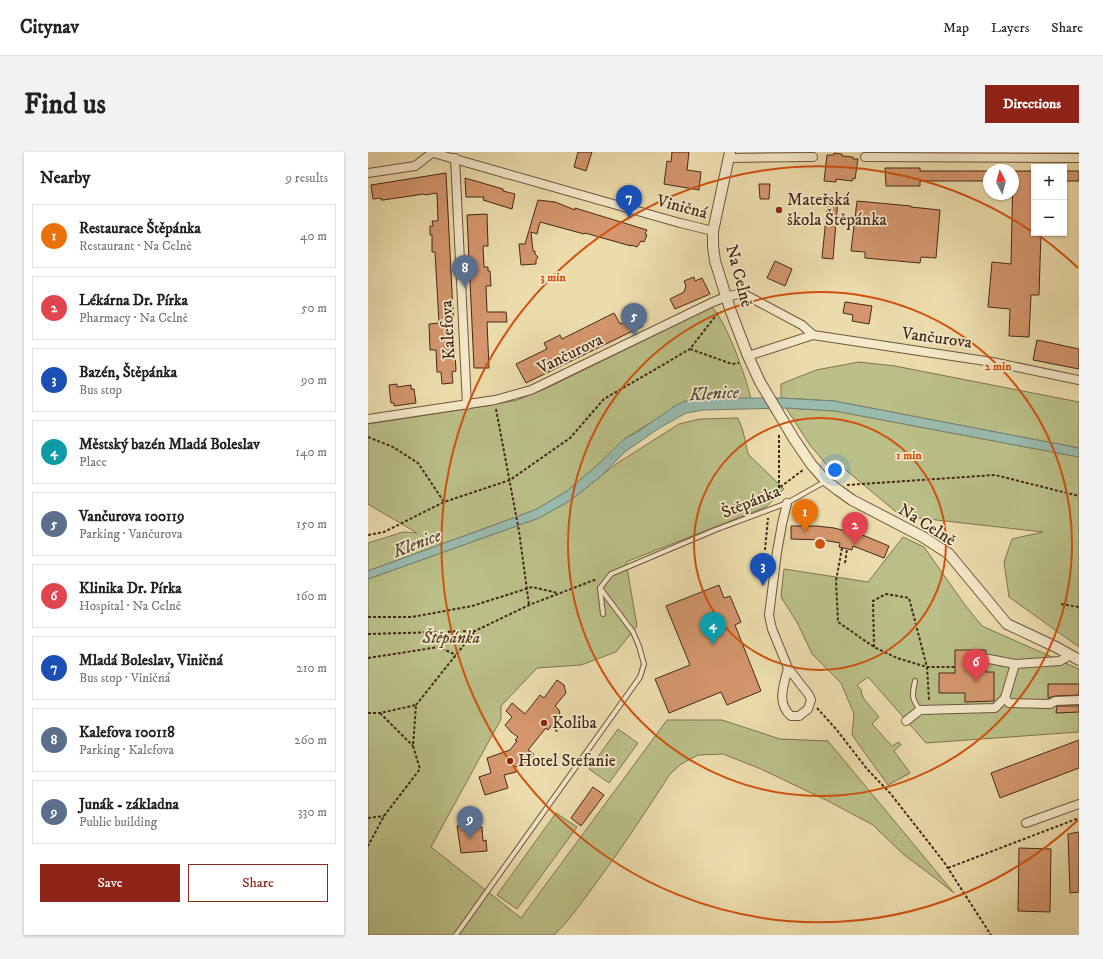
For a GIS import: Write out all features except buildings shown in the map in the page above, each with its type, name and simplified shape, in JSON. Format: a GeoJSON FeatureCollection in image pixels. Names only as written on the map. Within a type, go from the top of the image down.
{"type":"FeatureCollection","features":[{"type":"Feature","properties":{"kind":"street","name":"Viničná"},"geometry":{"type":"LineString","coordinates":[[368,173],[415,166],[431,152],[713,231]]}},
{"type":"Feature","properties":{"kind":"street"},"geometry":{"type":"LineString","coordinates":[[730,155],[813,157]]}},
{"type":"Feature","properties":{"kind":"street","name":"Na Celně"},"geometry":{"type":"LineString","coordinates":[[730,155],[713,231],[715,261],[745,359],[811,464],[826,481],[852,500],[923,537],[949,554],[1007,624],[1075,658]]}},
{"type":"Feature","properties":{"kind":"street"},"geometry":{"type":"LineString","coordinates":[[865,157],[900,155],[1052,155],[1079,158]]}},
{"type":"Feature","properties":{"kind":"street","name":"Kalefova"},"geometry":{"type":"LineString","coordinates":[[455,158],[467,404]]}},
{"type":"Feature","properties":{"kind":"street","name":"Vančurova"},"geometry":{"type":"LineString","coordinates":[[368,419],[495,400],[531,390],[726,297],[742,293],[802,326],[813,335]]}},
{"type":"Feature","properties":{"kind":"street","name":"Vančurova"},"geometry":{"type":"LineString","coordinates":[[745,359],[813,335],[992,362],[1079,380]]}},
{"type":"Feature","properties":{"kind":"street"},"geometry":{"type":"LineString","coordinates":[[787,503],[773,579],[770,615],[772,629],[788,668],[811,700],[808,709],[799,716],[791,716],[785,711],[782,699],[788,668]]}},
{"type":"Feature","properties":{"kind":"street"},"geometry":{"type":"LineString","coordinates":[[989,659],[1014,664],[1060,661],[1075,658]]}},
{"type":"Feature","properties":{"kind":"street"},"geometry":{"type":"LineString","coordinates":[[906,721],[920,710],[995,708],[1005,698],[1014,664]]}},
{"type":"Feature","properties":{"kind":"street"},"geometry":{"type":"LineString","coordinates":[[1005,698],[1009,703],[1050,704],[1055,701],[1079,700]]}},
{"type":"Feature","properties":{"kind":"street"},"geometry":{"type":"LineString","coordinates":[[1026,823],[1079,804]]}},
{"type":"Feature","properties":{"kind":"lane","name":"Štěpánka"},"geometry":{"type":"LineString","coordinates":[[600,588],[611,574],[715,530],[787,503],[826,481]]}},
{"type":"Feature","properties":{"kind":"lane"},"geometry":{"type":"LineString","coordinates":[[600,588],[603,614]]}},
{"type":"Feature","properties":{"kind":"lane"},"geometry":{"type":"LineString","coordinates":[[456,935],[640,676],[644,664],[640,646],[633,632],[600,588]]}},
{"type":"Feature","properties":{"kind":"lane"},"geometry":{"type":"LineString","coordinates":[[915,681],[913,692],[914,702],[920,710]]}},
{"type":"Feature","properties":{"kind":"path"},"geometry":{"type":"LineString","coordinates":[[368,535],[384,532],[444,502],[510,480],[570,438],[604,399],[690,348],[717,314],[730,309]]}},
{"type":"Feature","properties":{"kind":"path"},"geometry":{"type":"LineString","coordinates":[[690,348],[732,364],[745,359]]}},
{"type":"Feature","properties":{"kind":"path"},"geometry":{"type":"LineString","coordinates":[[495,400],[519,531],[530,605]]}},
{"type":"Feature","properties":{"kind":"path"},"geometry":{"type":"LineString","coordinates":[[779,433],[779,488]]}},
{"type":"Feature","properties":{"kind":"path"},"geometry":{"type":"LineString","coordinates":[[368,437],[393,447],[418,463],[444,502]]}},
{"type":"Feature","properties":{"kind":"path"},"geometry":{"type":"LineString","coordinates":[[844,485],[995,475],[1079,496]]}},
{"type":"Feature","properties":{"kind":"path"},"geometry":{"type":"LineString","coordinates":[[842,548],[836,581],[838,622],[874,647],[897,658],[927,667],[955,667]]}},
{"type":"Feature","properties":{"kind":"path"},"geometry":{"type":"LineString","coordinates":[[845,563],[847,549]]}},
{"type":"Feature","properties":{"kind":"path"},"geometry":{"type":"LineString","coordinates":[[368,634],[476,630],[530,605],[611,574]]}},
{"type":"Feature","properties":{"kind":"path"},"geometry":{"type":"LineString","coordinates":[[368,617],[412,617],[472,606],[532,587],[559,594]]}},
{"type":"Feature","properties":{"kind":"path"},"geometry":{"type":"LineString","coordinates":[[874,647],[872,601],[886,594],[909,598],[927,667],[929,710]]}},
{"type":"Feature","properties":{"kind":"path"},"geometry":{"type":"LineString","coordinates":[[1061,604],[1079,607]]}},
{"type":"Feature","properties":{"kind":"path"},"geometry":{"type":"LineString","coordinates":[[368,846],[384,816],[420,769],[413,746],[416,705],[476,630]]}},
{"type":"Feature","properties":{"kind":"path"},"geometry":{"type":"LineString","coordinates":[[368,658],[439,646],[456,655]]}},
{"type":"Feature","properties":{"kind":"path"},"geometry":{"type":"LineString","coordinates":[[811,700],[867,769],[890,793],[948,868],[991,935]]}},
{"type":"Feature","properties":{"kind":"path"},"geometry":{"type":"LineString","coordinates":[[368,713],[416,705]]}},
{"type":"Feature","properties":{"kind":"path"},"geometry":{"type":"LineString","coordinates":[[380,712],[413,746]]}},
{"type":"Feature","properties":{"kind":"path"},"geometry":{"type":"LineString","coordinates":[[368,818],[384,816]]}},
{"type":"Feature","properties":{"kind":"path"},"geometry":{"type":"LineString","coordinates":[[948,868],[1079,818]]}},
{"type":"Feature","properties":{"kind":"green space"},"geometry":{"type":"Polygon","coordinates":[[[712,307],[730,337],[751,399],[686,401],[624,439],[602,461],[567,491],[537,509],[368,571],[368,543],[403,532],[417,533],[368,504],[368,424],[517,400],[547,388],[712,307]]]}},
{"type":"Feature","properties":{"kind":"green space"},"geometry":{"type":"Polygon","coordinates":[[[859,362],[895,366],[1079,402],[1079,448],[834,401],[781,398],[781,384],[816,370],[859,362]]]}},
{"type":"Feature","properties":{"kind":"green space"},"geometry":{"type":"Polygon","coordinates":[[[786,408],[835,411],[1079,457],[1079,647],[1009,597],[1004,562],[1012,539],[1043,532],[901,516],[841,466],[831,470],[810,445],[786,408]]]}},
{"type":"Feature","properties":{"kind":"green space","name":"Štěpánka"},"geometry":{"type":"Polygon","coordinates":[[[738,418],[743,431],[748,454],[784,489],[766,507],[626,562],[637,626],[616,652],[581,665],[537,668],[501,706],[501,719],[431,847],[521,918],[667,720],[722,720],[780,739],[828,741],[954,893],[903,854],[873,825],[828,801],[761,769],[723,754],[698,755],[681,764],[670,774],[601,876],[573,914],[554,935],[368,935],[368,579],[539,518],[571,500],[616,464],[679,424],[700,419],[738,418]]]}},
{"type":"Feature","properties":{"kind":"green space"},"geometry":{"type":"Polygon","coordinates":[[[903,537],[924,547],[965,605],[982,626],[1079,669],[1079,732],[926,743],[868,677],[857,685],[862,691],[861,692],[864,699],[879,717],[872,724],[892,746],[899,742],[901,745],[894,751],[910,773],[888,785],[852,735],[854,714],[841,683],[812,654],[798,624],[781,597],[784,569],[868,582],[903,537]]]}},
{"type":"Feature","properties":{"kind":"green space"},"geometry":{"type":"Polygon","coordinates":[[[618,729],[638,743],[609,783],[589,769],[618,729]]]}},
{"type":"Feature","properties":{"kind":"green space"},"geometry":{"type":"Polygon","coordinates":[[[556,813],[577,827],[517,909],[497,895],[556,813]]]}},
{"type":"Feature","properties":{"kind":"shaded area"},"geometry":{"type":"Polygon","coordinates":[[[741,398],[781,398],[834,401],[1079,448],[1079,457],[835,411],[786,408],[703,410],[686,413],[661,427],[626,451],[602,475],[571,500],[539,518],[368,579],[368,571],[537,509],[567,491],[602,461],[624,439],[639,431],[676,405],[686,401],[741,398]]]}},
{"type":"Feature","properties":{"kind":"place","name":"Mateřská škola Štěpánka"},"geometry":{"type":"Point","coordinates":[779,210]}},
{"type":"Feature","properties":{"kind":"place","name":"Mladá Boleslav, Viničná"},"geometry":{"type":"Point","coordinates":[629,218]}},
{"type":"Feature","properties":{"kind":"place","name":"Kalefova 100118"},"geometry":{"type":"Point","coordinates":[465,288]}},
{"type":"Feature","properties":{"kind":"place","name":"Vančurova 100119"},"geometry":{"type":"Point","coordinates":[634,336]}},
{"type":"Feature","properties":{"kind":"place","name":"Restaurace Štěpánka"},"geometry":{"type":"Point","coordinates":[805,532]}},
{"type":"Feature","properties":{"kind":"place","name":"Lékárna Dr. Pírka"},"geometry":{"type":"Point","coordinates":[855,545]}},
{"type":"Feature","properties":{"kind":"place","name":"Bazén, Štěpánka"},"geometry":{"type":"Point","coordinates":[763,586]}},
{"type":"Feature","properties":{"kind":"place","name":"Městský bazén Mladá Boleslav"},"geometry":{"type":"Point","coordinates":[713,645]}},
{"type":"Feature","properties":{"kind":"place","name":"Klinika Dr. Pírka"},"geometry":{"type":"Point","coordinates":[976,682]}},
{"type":"Feature","properties":{"kind":"place","name":"Koliba"},"geometry":{"type":"Point","coordinates":[544,723]}},
{"type":"Feature","properties":{"kind":"place","name":"Hotel Stefanie"},"geometry":{"type":"Point","coordinates":[510,761]}},
{"type":"Feature","properties":{"kind":"place","name":"Junák - základna"},"geometry":{"type":"Point","coordinates":[470,839]}},
{"type":"Feature","properties":{"kind":"water label","name":"Klenice"},"geometry":{"type":"Point","coordinates":[714,394]}},
{"type":"Feature","properties":{"kind":"water label","name":"Klenice"},"geometry":{"type":"Point","coordinates":[417,544]}}]}
